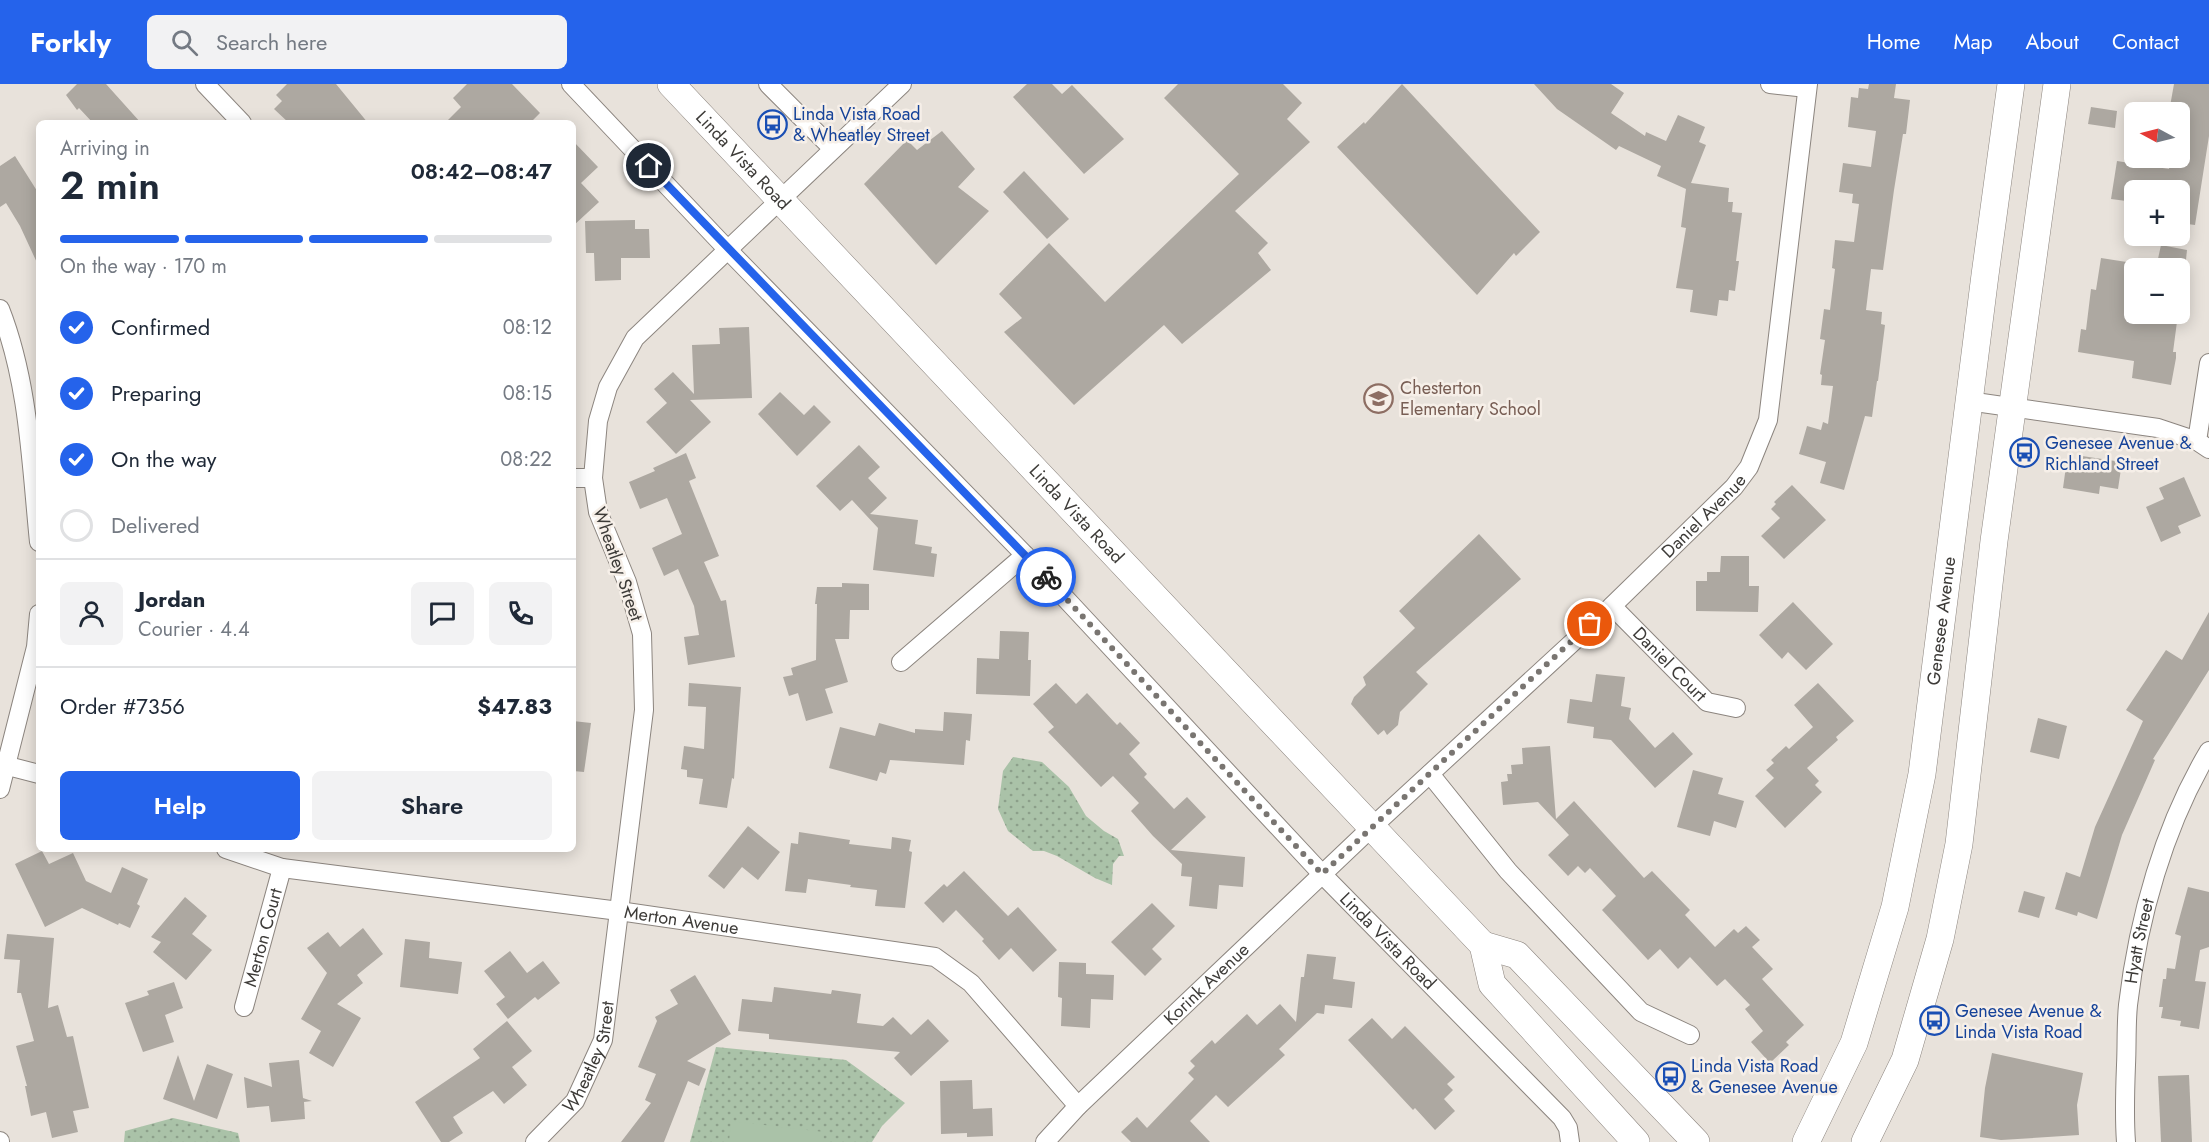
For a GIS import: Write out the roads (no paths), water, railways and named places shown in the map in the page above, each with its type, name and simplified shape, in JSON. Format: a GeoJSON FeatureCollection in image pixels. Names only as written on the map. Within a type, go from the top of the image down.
{"type":"FeatureCollection","features":[{"type":"Feature","properties":{"kind":"main road","name":"Linda Vista Road"},"geometry":{"type":"LineString","coordinates":[[671,84],[1483,945]]}},
{"type":"Feature","properties":{"kind":"main road","name":"Genesee Avenue"},"geometry":{"type":"LineString","coordinates":[[1806,1142],[1854,1043],[1895,907],[1922,774],[1968,401],[2012,84]]}},
{"type":"Feature","properties":{"kind":"main road"},"geometry":{"type":"LineString","coordinates":[[1865,1142],[1905,1060],[1940,939],[1959,844],[1994,542],[2057,84]]}},
{"type":"Feature","properties":{"kind":"main road"},"geometry":{"type":"LineString","coordinates":[[1636,1142],[1492,984],[1483,945],[1517,955],[1696,1142]]}},
{"type":"Feature","properties":{"kind":"street"},"geometry":{"type":"LineString","coordinates":[[205,84],[239,120]]}},
{"type":"Feature","properties":{"kind":"street","name":"Linda Vista Road"},"geometry":{"type":"LineString","coordinates":[[571,84],[727,249],[1025,555],[1322,874],[1562,1118],[1568,1128],[1570,1142]]}},
{"type":"Feature","properties":{"kind":"street"},"geometry":{"type":"LineString","coordinates":[[768,84],[833,149]]}},
{"type":"Feature","properties":{"kind":"street","name":"Wheatley Street"},"geometry":{"type":"LineString","coordinates":[[535,1142],[575,1101],[603,1040],[644,710],[642,634],[627,582],[598,512],[593,478],[598,421],[608,387],[635,338],[902,84]]}},
{"type":"Feature","properties":{"kind":"street"},"geometry":{"type":"LineString","coordinates":[[1770,84],[1808,86]]}},
{"type":"Feature","properties":{"kind":"street","name":"Daniel Avenue"},"geometry":{"type":"LineString","coordinates":[[1372,827],[1612,606],[1734,487],[1749,467],[1768,420],[1808,86]]}},
{"type":"Feature","properties":{"kind":"street"},"geometry":{"type":"LineString","coordinates":[[0,309],[12,340],[24,394],[36,512]]}},
{"type":"Feature","properties":{"kind":"street"},"geometry":{"type":"LineString","coordinates":[[1968,401],[2158,428],[2203,445],[2209,363]]}},
{"type":"Feature","properties":{"kind":"street"},"geometry":{"type":"LineString","coordinates":[[576,478],[593,478]]}},
{"type":"Feature","properties":{"kind":"street"},"geometry":{"type":"LineString","coordinates":[[901,662],[1025,555]]}},
{"type":"Feature","properties":{"kind":"street","name":"Daniel Court"},"geometry":{"type":"LineString","coordinates":[[1612,606],[1707,702],[1736,708]]}},
{"type":"Feature","properties":{"kind":"street"},"geometry":{"type":"LineString","coordinates":[[0,789],[3,764],[36,647]]}},
{"type":"Feature","properties":{"kind":"street","name":"Hyatt Street"},"geometry":{"type":"LineString","coordinates":[[2126,1142],[2124,1120],[2128,1006],[2140,927],[2160,858],[2196,772],[2209,751]]}},
{"type":"Feature","properties":{"kind":"street"},"geometry":{"type":"LineString","coordinates":[[3,764],[36,773]]}},
{"type":"Feature","properties":{"kind":"street"},"geometry":{"type":"LineString","coordinates":[[1430,774],[1508,871],[1641,1012],[1690,1035]]}},
{"type":"Feature","properties":{"kind":"street","name":"Korink Avenue"},"geometry":{"type":"LineString","coordinates":[[1045,1142],[1078,1106],[1372,827]]}},
{"type":"Feature","properties":{"kind":"street","name":"Merton Avenue"},"geometry":{"type":"LineString","coordinates":[[235,852],[282,868],[619,911],[935,957],[970,983],[1078,1106]]}},
{"type":"Feature","properties":{"kind":"street","name":"Merton Court"},"geometry":{"type":"LineString","coordinates":[[244,1007],[282,868]]}},
{"type":"Feature","properties":{"kind":"place","name":"Linda Vista Road & Wheatley Street"},"geometry":{"type":"Point","coordinates":[772,124]}},
{"type":"Feature","properties":{"kind":"place","name":"Chesterton Elementary School"},"geometry":{"type":"Point","coordinates":[1379,398]}},
{"type":"Feature","properties":{"kind":"place","name":"Genesee Avenue & Richland Street"},"geometry":{"type":"Point","coordinates":[2024,453]}},
{"type":"Feature","properties":{"kind":"place","name":"Genesee Avenue & Linda Vista Road"},"geometry":{"type":"Point","coordinates":[1934,1021]}},
{"type":"Feature","properties":{"kind":"place","name":"Linda Vista Road & Genesee Avenue"},"geometry":{"type":"Point","coordinates":[1670,1076]}}]}
